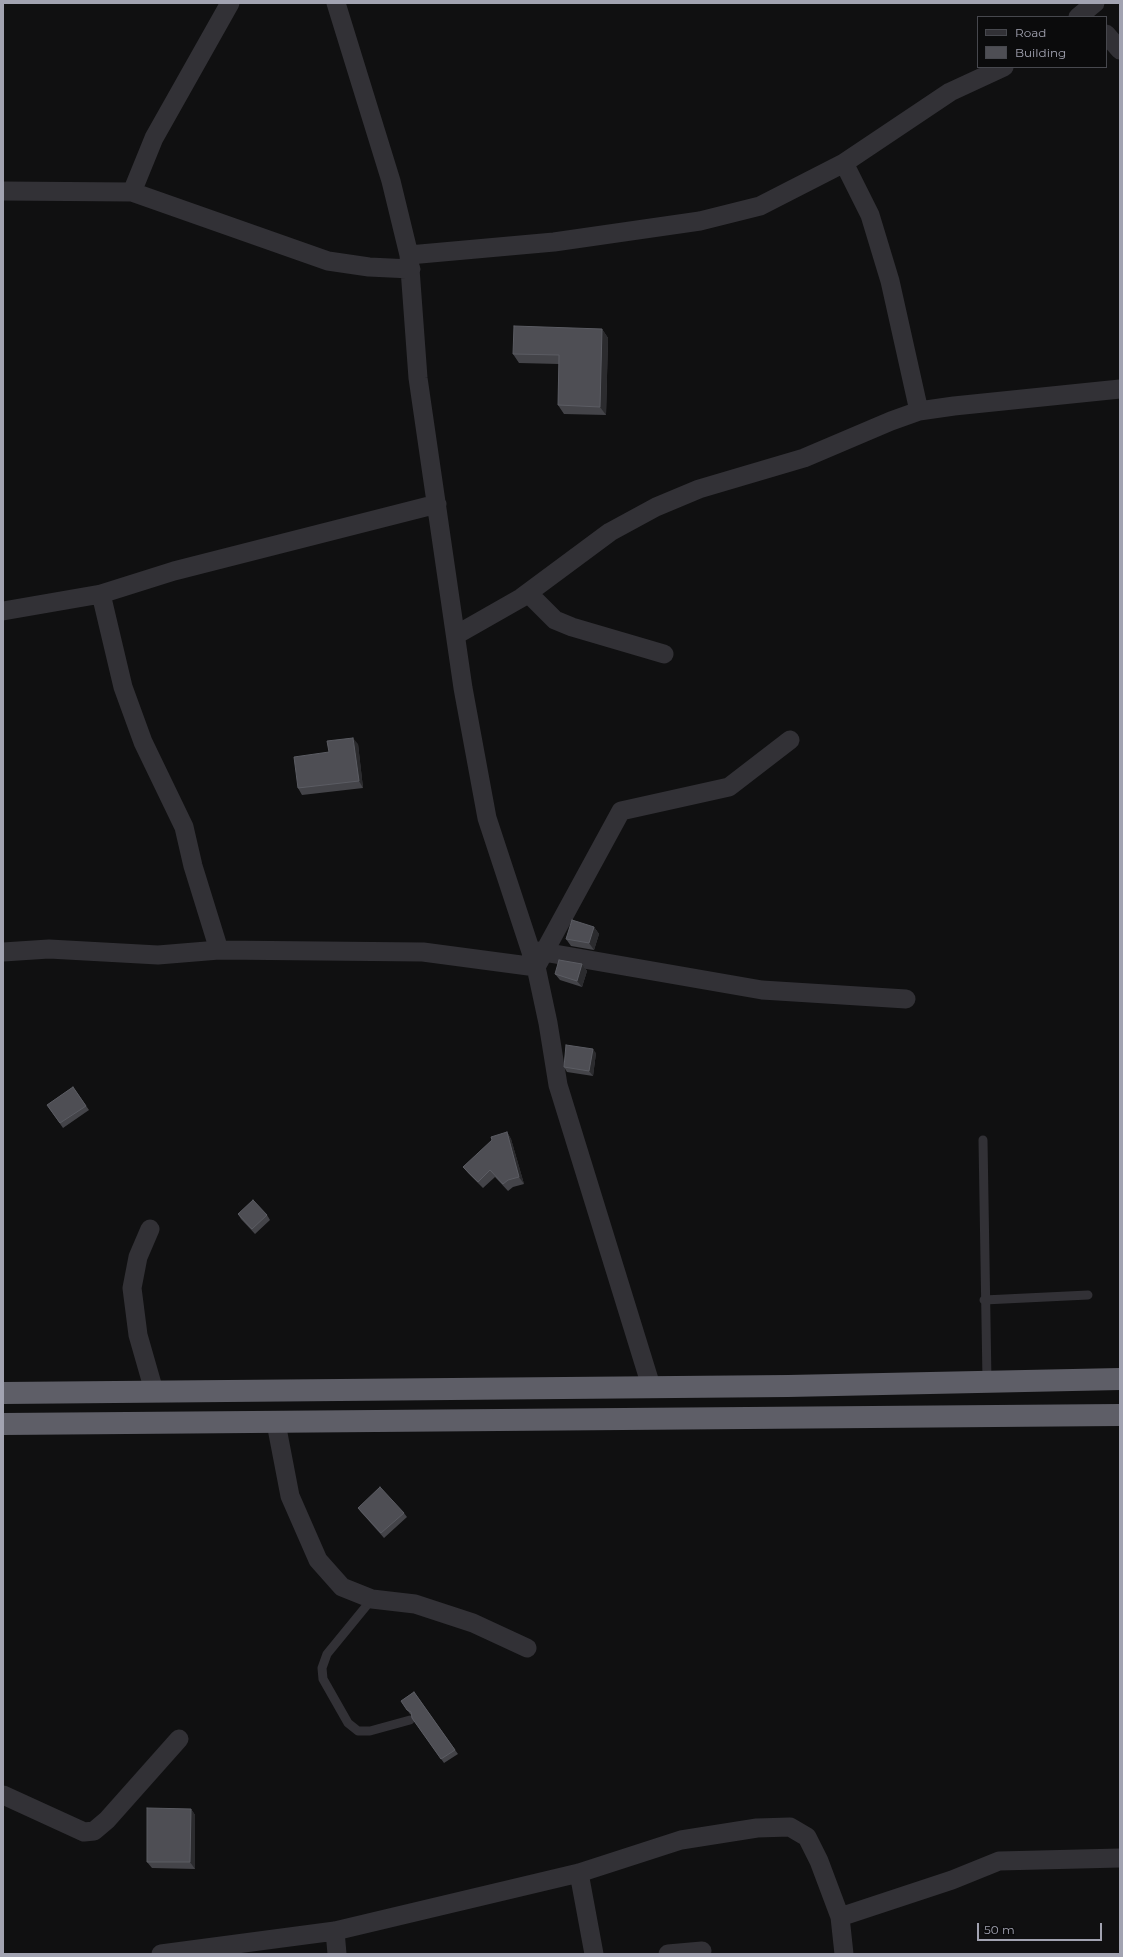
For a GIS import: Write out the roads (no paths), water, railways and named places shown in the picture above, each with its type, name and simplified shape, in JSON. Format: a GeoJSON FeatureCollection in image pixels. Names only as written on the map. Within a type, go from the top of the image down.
{"type":"FeatureCollection","features":[{"type":"Feature","properties":{"kind":"highway"},"geometry":{"type":"LineString","coordinates":[[3,1393],[987,1383],[1120,1379]]}},
{"type":"Feature","properties":{"kind":"highway"},"geometry":{"type":"LineString","coordinates":[[3,1424],[1120,1415]]}},
{"type":"Feature","properties":{"kind":"street"},"geometry":{"type":"LineString","coordinates":[[132,192],[154,138],[230,3]]}},
{"type":"Feature","properties":{"kind":"street"},"geometry":{"type":"LineString","coordinates":[[336,3],[391,181],[410,262],[418,378],[463,688],[487,818],[537,957],[558,1085],[651,1386]]}},
{"type":"Feature","properties":{"kind":"street"},"geometry":{"type":"LineString","coordinates":[[1107,35],[1120,50]]}},
{"type":"Feature","properties":{"kind":"street"},"geometry":{"type":"LineString","coordinates":[[3,191],[132,192],[328,261],[370,267],[700,221],[760,206],[844,163],[950,92],[1002,68]]}},
{"type":"Feature","properties":{"kind":"street"},"geometry":{"type":"LineString","coordinates":[[844,163],[870,215],[890,281],[919,411]]}},
{"type":"Feature","properties":{"kind":"street"},"geometry":{"type":"LineString","coordinates":[[456,635],[528,593],[610,532],[656,507],[699,489],[804,458],[891,421],[919,411],[1120,389]]}},
{"type":"Feature","properties":{"kind":"street"},"geometry":{"type":"LineString","coordinates":[[3,611],[101,594],[174,571],[437,504]]}},
{"type":"Feature","properties":{"kind":"street"},"geometry":{"type":"LineString","coordinates":[[528,593],[555,620],[572,627],[664,654]]}},
{"type":"Feature","properties":{"kind":"street"},"geometry":{"type":"LineString","coordinates":[[101,594],[123,687],[143,742],[184,827],[193,866],[218,950]]}},
{"type":"Feature","properties":{"kind":"street"},"geometry":{"type":"LineString","coordinates":[[537,957],[621,811],[729,787],[790,740]]}},
{"type":"Feature","properties":{"kind":"street"},"geometry":{"type":"LineString","coordinates":[[3,952],[49,949],[158,955],[218,950],[422,952],[537,957],[762,990],[906,999]]}},
{"type":"Feature","properties":{"kind":"street"},"geometry":{"type":"LineString","coordinates":[[150,1229],[138,1257],[132,1288],[138,1335],[154,1391]]}},
{"type":"Feature","properties":{"kind":"street"},"geometry":{"type":"LineString","coordinates":[[276,1423],[290,1496],[318,1560],[342,1587],[372,1599],[414,1604],[473,1623],[527,1648]]}},
{"type":"Feature","properties":{"kind":"street"},"geometry":{"type":"LineString","coordinates":[[3,1795],[84,1832],[94,1831],[107,1820],[179,1739]]}},
{"type":"Feature","properties":{"kind":"street"},"geometry":{"type":"LineString","coordinates":[[161,1954],[335,1931],[579,1873],[681,1840],[756,1828],[790,1827],[807,1837],[819,1861],[840,1918],[844,1954]]}},
{"type":"Feature","properties":{"kind":"street"},"geometry":{"type":"LineString","coordinates":[[840,1918],[952,1880],[999,1860],[1120,1858]]}},
{"type":"Feature","properties":{"kind":"street"},"geometry":{"type":"LineString","coordinates":[[579,1873],[594,1954]]}},
{"type":"Feature","properties":{"kind":"street"},"geometry":{"type":"LineString","coordinates":[[335,1931],[337,1954]]}},
{"type":"Feature","properties":{"kind":"street"},"geometry":{"type":"LineString","coordinates":[[668,1954],[702,1951]]}},
{"type":"Feature","properties":{"kind":"lane"},"geometry":{"type":"LineString","coordinates":[[983,1140],[984,1300],[987,1383]]}},
{"type":"Feature","properties":{"kind":"lane"},"geometry":{"type":"LineString","coordinates":[[984,1300],[1088,1295]]}},
{"type":"Feature","properties":{"kind":"lane"},"geometry":{"type":"LineString","coordinates":[[372,1599],[327,1654],[322,1668],[323,1679],[348,1723],[358,1731],[370,1731],[410,1720]]}}]}
